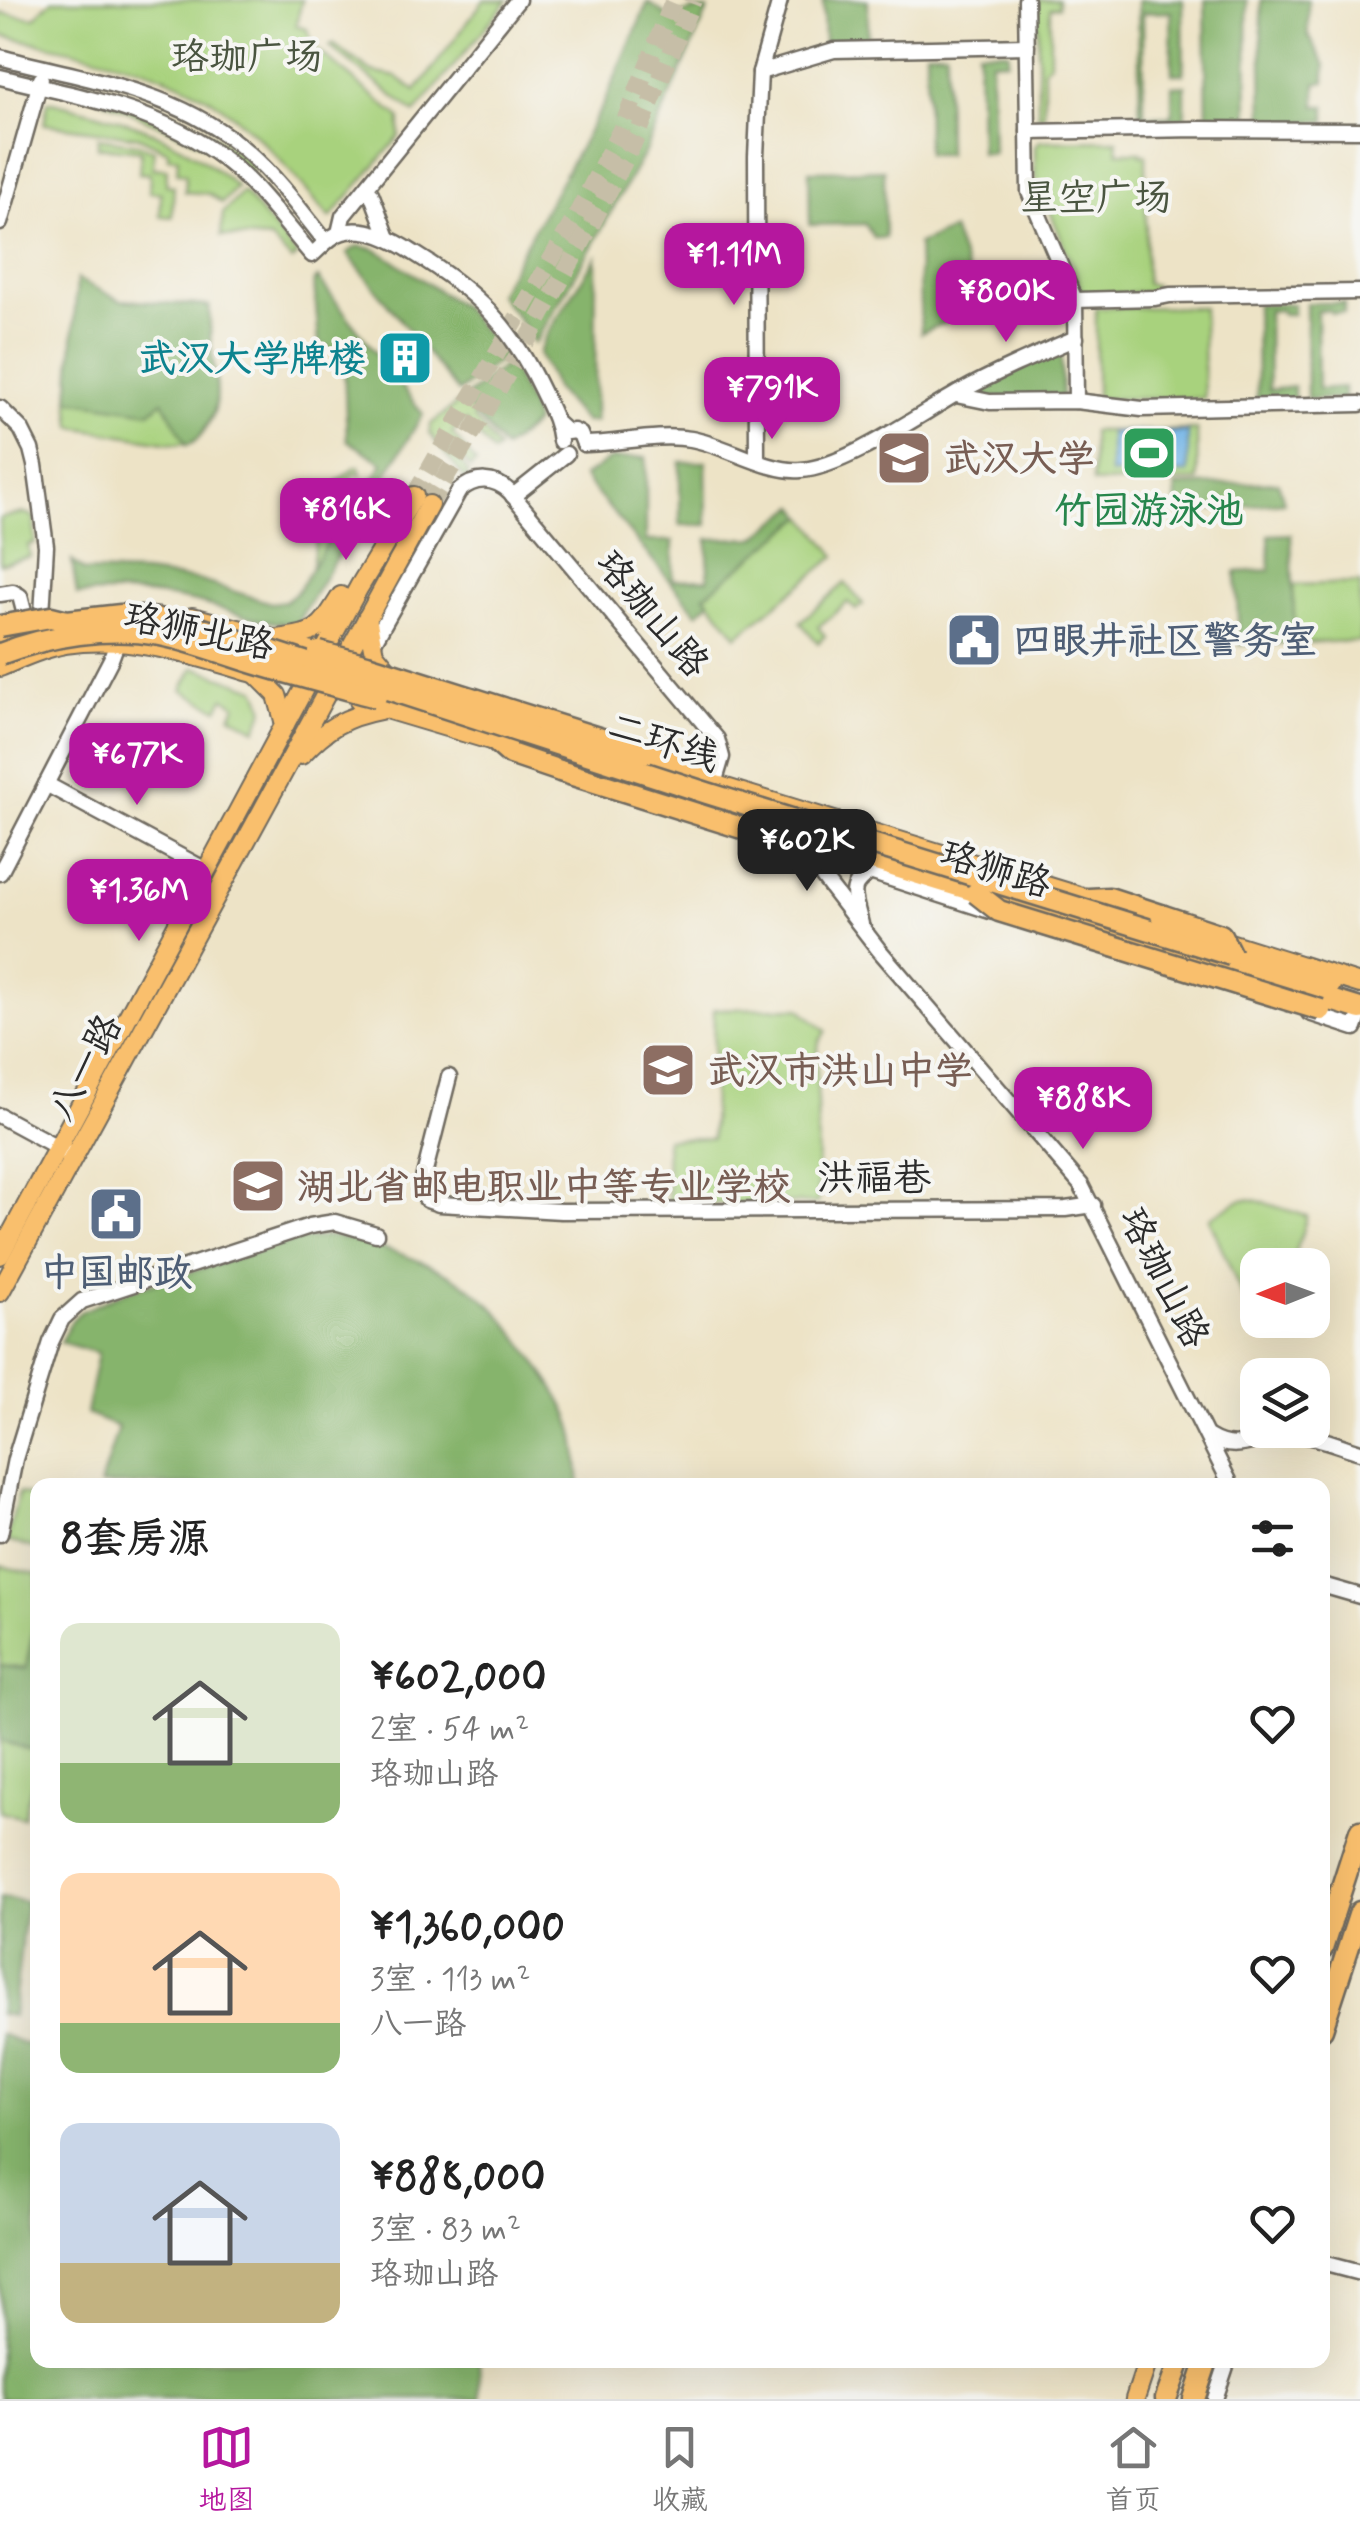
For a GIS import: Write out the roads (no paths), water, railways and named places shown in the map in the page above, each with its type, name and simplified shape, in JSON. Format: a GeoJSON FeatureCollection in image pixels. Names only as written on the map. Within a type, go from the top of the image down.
{"type":"FeatureCollection","features":[{"type":"Feature","properties":{"kind":"highway","name":"二环线"},"geometry":{"type":"LineString","coordinates":[[0,632],[51,617],[66,620],[135,616],[176,622],[1360,995]]}},
{"type":"Feature","properties":{"kind":"highway","name":"二环线"},"geometry":{"type":"LineString","coordinates":[[0,654],[80,634],[118,632],[170,638],[401,704],[850,852],[1360,1012]]}},
{"type":"Feature","properties":{"kind":"highway"},"geometry":{"type":"LineString","coordinates":[[249,642],[273,642],[367,665],[696,769],[712,784]]}},
{"type":"Feature","properties":{"kind":"highway"},"geometry":{"type":"LineString","coordinates":[[496,741],[510,754],[560,771],[819,852],[850,852]]}},
{"type":"Feature","properties":{"kind":"highway"},"geometry":{"type":"LineString","coordinates":[[976,892],[999,911],[1321,1010],[1360,1012]]}},
{"type":"Feature","properties":{"kind":"highway"},"geometry":{"type":"LineString","coordinates":[[1088,898],[1109,898],[1222,934],[1231,955]]}},
{"type":"Feature","properties":{"kind":"highway"},"geometry":{"type":"LineString","coordinates":[[1330,1908],[1360,1831]]}},
{"type":"Feature","properties":{"kind":"highway"},"geometry":{"type":"LineString","coordinates":[[1330,2005],[1359,1921]]}},
{"type":"Feature","properties":{"kind":"highway"},"geometry":{"type":"LineString","coordinates":[[1166,2399],[1177,2368]]}},
{"type":"Feature","properties":{"kind":"highway"},"geometry":{"type":"LineString","coordinates":[[1194,2399],[1206,2368]]}},
{"type":"Feature","properties":{"kind":"main road","name":"八一路"},"geometry":{"type":"LineString","coordinates":[[0,1256],[359,587],[422,501],[368,618],[0,1292]]}},
{"type":"Feature","properties":{"kind":"main road"},"geometry":{"type":"LineString","coordinates":[[274,640],[322,627],[344,592],[359,587]]}},
{"type":"Feature","properties":{"kind":"main road","name":"珞狮北路"},"geometry":{"type":"LineString","coordinates":[[0,632],[34,617],[90,610],[149,610],[200,618],[344,662]]}},
{"type":"Feature","properties":{"kind":"main road"},"geometry":{"type":"LineString","coordinates":[[368,618],[376,658],[397,680]]}},
{"type":"Feature","properties":{"kind":"main road","name":"珞狮北路"},"geometry":{"type":"LineString","coordinates":[[0,666],[64,644],[117,643],[180,652],[327,693]]}},
{"type":"Feature","properties":{"kind":"main road","name":"珞狮路"},"geometry":{"type":"LineString","coordinates":[[344,662],[712,784],[1360,984]]}},
{"type":"Feature","properties":{"kind":"main road"},"geometry":{"type":"LineString","coordinates":[[255,673],[278,694],[286,724]]}},
{"type":"Feature","properties":{"kind":"main road","name":"珞狮路"},"geometry":{"type":"LineString","coordinates":[[327,693],[496,741],[780,834],[875,870],[1360,1012]]}},
{"type":"Feature","properties":{"kind":"main road"},"geometry":{"type":"LineString","coordinates":[[271,796],[301,755],[327,729],[362,714],[387,709]]}},
{"type":"Feature","properties":{"kind":"main road"},"geometry":{"type":"LineString","coordinates":[[1134,2399],[1145,2368]]}},
{"type":"Feature","properties":{"kind":"street"},"geometry":{"type":"LineString","coordinates":[[337,236],[344,216],[518,0]]}},
{"type":"Feature","properties":{"kind":"street"},"geometry":{"type":"LineString","coordinates":[[0,77],[135,111],[189,135],[248,180],[312,255],[337,236],[526,0]]}},
{"type":"Feature","properties":{"kind":"street"},"geometry":{"type":"LineString","coordinates":[[756,460],[756,156],[760,72],[780,0]]}},
{"type":"Feature","properties":{"kind":"street"},"geometry":{"type":"LineString","coordinates":[[1026,0],[1029,192],[1075,300],[1076,401]]}},
{"type":"Feature","properties":{"kind":"street"},"geometry":{"type":"LineString","coordinates":[[760,72],[834,50],[1027,46]]}},
{"type":"Feature","properties":{"kind":"street"},"geometry":{"type":"LineString","coordinates":[[0,57],[141,92],[210,124],[245,150],[337,236]]}},
{"type":"Feature","properties":{"kind":"street"},"geometry":{"type":"LineString","coordinates":[[0,223],[44,68]]}},
{"type":"Feature","properties":{"kind":"street"},"geometry":{"type":"LineString","coordinates":[[1028,132],[1360,130]]}},
{"type":"Feature","properties":{"kind":"street"},"geometry":{"type":"LineString","coordinates":[[372,192],[388,238]]}},
{"type":"Feature","properties":{"kind":"street"},"geometry":{"type":"LineString","coordinates":[[337,236],[371,232],[388,238],[452,277],[486,306],[524,355],[562,440]]}},
{"type":"Feature","properties":{"kind":"street"},"geometry":{"type":"LineString","coordinates":[[1075,300],[1360,292]]}},
{"type":"Feature","properties":{"kind":"street"},"geometry":{"type":"LineString","coordinates":[[372,645],[459,491],[472,482],[485,480],[500,484],[511,494],[562,440],[580,434],[584,444],[684,438],[796,470],[834,462],[1008,368],[1076,338]]}},
{"type":"Feature","properties":{"kind":"street"},"geometry":{"type":"LineString","coordinates":[[956,395],[990,402],[1076,401],[1142,410],[1360,404]]}},
{"type":"Feature","properties":{"kind":"street"},"geometry":{"type":"LineString","coordinates":[[0,408],[21,429],[35,466],[46,546],[34,617]]}},
{"type":"Feature","properties":{"kind":"street","name":"珞珈山路"},"geometry":{"type":"LineString","coordinates":[[511,494],[717,740],[722,757],[712,784]]}},
{"type":"Feature","properties":{"kind":"street"},"geometry":{"type":"LineString","coordinates":[[0,594],[13,592],[20,596],[34,617]]}},
{"type":"Feature","properties":{"kind":"street"},"geometry":{"type":"LineString","coordinates":[[0,873],[117,643]]}},
{"type":"Feature","properties":{"kind":"street"},"geometry":{"type":"LineString","coordinates":[[46,784],[206,870]]}},
{"type":"Feature","properties":{"kind":"street","name":"珞珈山路"},"geometry":{"type":"LineString","coordinates":[[780,834],[818,872],[862,930],[1074,1176],[1228,1478]]}},
{"type":"Feature","properties":{"kind":"street"},"geometry":{"type":"LineString","coordinates":[[862,930],[854,888],[858,880],[875,870]]}},
{"type":"Feature","properties":{"kind":"street","name":"洪福巷"},"geometry":{"type":"LineString","coordinates":[[449,1077],[420,1191],[427,1200],[444,1205],[561,1211],[1066,1209],[1092,1205]]}},
{"type":"Feature","properties":{"kind":"street"},"geometry":{"type":"LineString","coordinates":[[0,1116],[74,1156]]}},
{"type":"Feature","properties":{"kind":"street"},"geometry":{"type":"LineString","coordinates":[[0,1534],[15,1459],[51,1342],[62,1320],[82,1301],[310,1226],[335,1222],[376,1234]]}},
{"type":"Feature","properties":{"kind":"street"},"geometry":{"type":"LineString","coordinates":[[1208,1437],[1234,1446],[1294,1434],[1360,1452]]}},
{"type":"Feature","properties":{"kind":"street"},"geometry":{"type":"LineString","coordinates":[[1330,1587],[1360,1596]]}},
{"type":"Feature","properties":{"kind":"street"},"geometry":{"type":"LineString","coordinates":[[1330,2265],[1360,2273]]}},
{"type":"Feature","properties":{"kind":"street"},"geometry":{"type":"LineString","coordinates":[[1215,2399],[1225,2368]]}},
{"type":"Feature","properties":{"kind":"water","name":"竹园游泳池"},"geometry":{"type":"Polygon","coordinates":[[[1110,432],[1188,432],[1188,473],[1110,474],[1110,432]]]}},
{"type":"Feature","properties":{"kind":"tunnel"},"geometry":{"type":"LineString","coordinates":[[414,496],[573,222],[622,128],[674,0]]}},
{"type":"Feature","properties":{"kind":"tunnel"},"geometry":{"type":"LineString","coordinates":[[429,505],[588,231],[637,136],[693,0]]}},
{"type":"Feature","properties":{"kind":"place","name":"武汉大学牌楼"},"geometry":{"type":"Point","coordinates":[405,358]}},
{"type":"Feature","properties":{"kind":"place","name":"竹园游泳池"},"geometry":{"type":"Point","coordinates":[1149,453]}},
{"type":"Feature","properties":{"kind":"place","name":"武汉大学"},"geometry":{"type":"Point","coordinates":[904,458]}},
{"type":"Feature","properties":{"kind":"place","name":"四眼井社区警务室"},"geometry":{"type":"Point","coordinates":[974,640]}},
{"type":"Feature","properties":{"kind":"place","name":"武汉市洪山中学"},"geometry":{"type":"Point","coordinates":[668,1070]}},
{"type":"Feature","properties":{"kind":"place","name":"湖北省邮电职业中等专业学校"},"geometry":{"type":"Point","coordinates":[258,1186]}},
{"type":"Feature","properties":{"kind":"place","name":"中国邮政"},"geometry":{"type":"Point","coordinates":[116,1214]}},
{"type":"Feature","properties":{"kind":"park label","name":"珞珈广场"},"geometry":{"type":"Point","coordinates":[247,56]}},
{"type":"Feature","properties":{"kind":"park label","name":"星空广场"},"geometry":{"type":"Point","coordinates":[1096,197]}}]}
